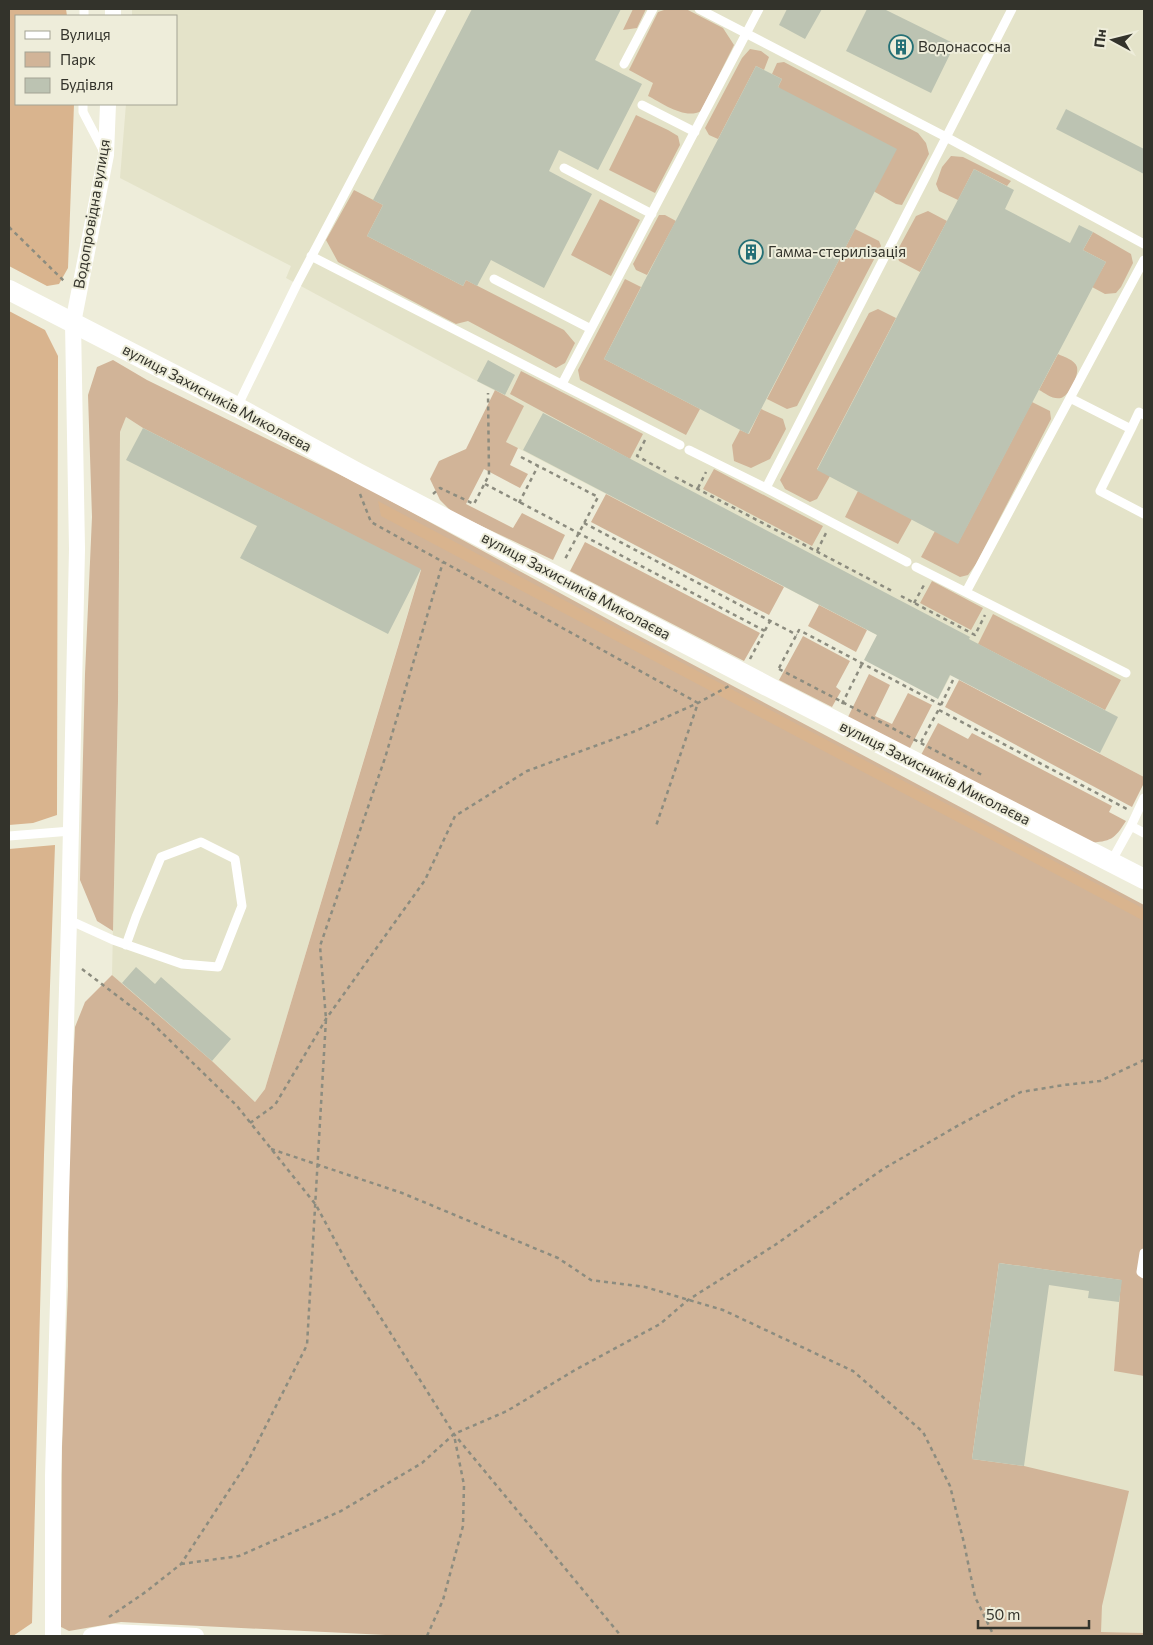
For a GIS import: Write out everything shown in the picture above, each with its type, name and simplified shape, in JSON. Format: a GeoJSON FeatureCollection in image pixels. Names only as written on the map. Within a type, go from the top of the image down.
{"type":"FeatureCollection","features":[{"type":"Feature","properties":{"kind":"street","name":"Водопровідна вулиця"},"geometry":{"type":"LineString","coordinates":[[53,1636],[54,1476],[77,549],[73,324],[106,155],[108,105]]}},
{"type":"Feature","properties":{"kind":"street","name":"вулиця Захисників Миколаєва"},"geometry":{"type":"LineString","coordinates":[[9,290],[237,407],[358,473],[769,688],[1144,879]]}},
{"type":"Feature","properties":{"kind":"street"},"geometry":{"type":"LineString","coordinates":[[91,1636],[112,1632],[187,1636]]}},
{"type":"Feature","properties":{"kind":"lane"},"geometry":{"type":"LineString","coordinates":[[237,407],[311,256],[442,9]]}},
{"type":"Feature","properties":{"kind":"lane"},"geometry":{"type":"LineString","coordinates":[[624,64],[653,9]]}},
{"type":"Feature","properties":{"kind":"lane"},"geometry":{"type":"LineString","coordinates":[[699,9],[946,137],[1144,244]]}},
{"type":"Feature","properties":{"kind":"lane"},"geometry":{"type":"LineString","coordinates":[[562,384],[759,9]]}},
{"type":"Feature","properties":{"kind":"lane"},"geometry":{"type":"LineString","coordinates":[[766,488],[1012,9]]}},
{"type":"Feature","properties":{"kind":"lane"},"geometry":{"type":"LineString","coordinates":[[83,105],[83,112],[106,155]]}},
{"type":"Feature","properties":{"kind":"lane"},"geometry":{"type":"LineString","coordinates":[[642,105],[695,132]]}},
{"type":"Feature","properties":{"kind":"lane"},"geometry":{"type":"LineString","coordinates":[[564,168],[652,214]]}},
{"type":"Feature","properties":{"kind":"lane"},"geometry":{"type":"LineString","coordinates":[[311,256],[907,562]]}},
{"type":"Feature","properties":{"kind":"lane"},"geometry":{"type":"LineString","coordinates":[[966,592],[1144,260]]}},
{"type":"Feature","properties":{"kind":"lane"},"geometry":{"type":"LineString","coordinates":[[494,279],[592,329]]}},
{"type":"Feature","properties":{"kind":"lane"},"geometry":{"type":"LineString","coordinates":[[1070,398],[1131,429]]}},
{"type":"Feature","properties":{"kind":"lane"},"geometry":{"type":"LineString","coordinates":[[1144,415],[1139,412],[1100,491],[1144,514]]}},
{"type":"Feature","properties":{"kind":"lane"},"geometry":{"type":"LineString","coordinates":[[916,567],[1126,672]]}},
{"type":"Feature","properties":{"kind":"lane"},"geometry":{"type":"LineString","coordinates":[[1111,862],[1144,798]]}},
{"type":"Feature","properties":{"kind":"lane"},"geometry":{"type":"LineString","coordinates":[[1131,826],[1144,833]]}},
{"type":"Feature","properties":{"kind":"lane"},"geometry":{"type":"LineString","coordinates":[[9,836],[71,830]]}},
{"type":"Feature","properties":{"kind":"lane"},"geometry":{"type":"LineString","coordinates":[[69,920],[126,945],[182,964],[218,968],[242,906],[235,859],[201,842],[161,857],[126,945]]}},
{"type":"Feature","properties":{"kind":"lane"},"geometry":{"type":"LineString","coordinates":[[1144,1253],[1141,1272],[1144,1274]]}},
{"type":"Feature","properties":{"kind":"path"},"geometry":{"type":"LineString","coordinates":[[9,227],[78,294]]}},
{"type":"Feature","properties":{"kind":"path"},"geometry":{"type":"LineString","coordinates":[[420,505],[440,488],[474,504],[489,475],[488,392]]}},
{"type":"Feature","properties":{"kind":"path"},"geometry":{"type":"LineString","coordinates":[[650,430],[637,456],[666,472]]}},
{"type":"Feature","properties":{"kind":"path"},"geometry":{"type":"LineString","coordinates":[[522,457],[598,497],[556,576]]}},
{"type":"Feature","properties":{"kind":"path"},"geometry":{"type":"LineString","coordinates":[[698,488],[712,461]]}},
{"type":"Feature","properties":{"kind":"path"},"geometry":{"type":"LineString","coordinates":[[519,502],[538,466]]}},
{"type":"Feature","properties":{"kind":"path"},"geometry":{"type":"LineString","coordinates":[[358,473],[360,492],[371,522],[698,703]]}},
{"type":"Feature","properties":{"kind":"path"},"geometry":{"type":"LineString","coordinates":[[675,476],[892,590]]}},
{"type":"Feature","properties":{"kind":"path"},"geometry":{"type":"LineString","coordinates":[[485,484],[765,631]]}},
{"type":"Feature","properties":{"kind":"path"},"geometry":{"type":"LineString","coordinates":[[584,523],[797,635]]}},
{"type":"Feature","properties":{"kind":"path"},"geometry":{"type":"LineString","coordinates":[[817,551],[831,523]]}},
{"type":"Feature","properties":{"kind":"path"},"geometry":{"type":"LineString","coordinates":[[91,1636],[112,1614],[147,1591],[181,1564],[247,1463],[307,1345],[326,1019],[320,946],[384,758],[443,562]]}},
{"type":"Feature","properties":{"kind":"path"},"geometry":{"type":"LineString","coordinates":[[914,603],[930,574]]}},
{"type":"Feature","properties":{"kind":"path"},"geometry":{"type":"LineString","coordinates":[[901,596],[974,636],[991,605]]}},
{"type":"Feature","properties":{"kind":"path"},"geometry":{"type":"LineString","coordinates":[[250,1122],[275,1105],[326,1019],[425,880],[456,816],[526,771],[632,732],[698,703],[745,675],[770,621]]}},
{"type":"Feature","properties":{"kind":"path"},"geometry":{"type":"LineString","coordinates":[[769,688],[799,630],[941,705]]}},
{"type":"Feature","properties":{"kind":"path"},"geometry":{"type":"LineString","coordinates":[[834,721],[862,664]]}},
{"type":"Feature","properties":{"kind":"path"},"geometry":{"type":"LineString","coordinates":[[779,669],[991,780]]}},
{"type":"Feature","properties":{"kind":"path"},"geometry":{"type":"LineString","coordinates":[[911,761],[954,680]]}},
{"type":"Feature","properties":{"kind":"path"},"geometry":{"type":"LineString","coordinates":[[656,826],[698,703]]}},
{"type":"Feature","properties":{"kind":"path"},"geometry":{"type":"LineString","coordinates":[[939,710],[1137,814]]}},
{"type":"Feature","properties":{"kind":"path"},"geometry":{"type":"LineString","coordinates":[[68,959],[149,1020],[237,1106],[316,1205],[352,1272],[454,1434],[621,1636]]}},
{"type":"Feature","properties":{"kind":"path"},"geometry":{"type":"LineString","coordinates":[[181,1564],[239,1556],[341,1511],[422,1463],[454,1434],[507,1411],[575,1370],[660,1324],[688,1300],[775,1245],[883,1169],[1021,1092],[1100,1081],[1144,1060]]}},
{"type":"Feature","properties":{"kind":"path"},"geometry":{"type":"LineString","coordinates":[[271,1149],[402,1193],[558,1258],[591,1280],[645,1287],[723,1310],[853,1371],[923,1432],[950,1486],[975,1597],[994,1636]]}},
{"type":"Feature","properties":{"kind":"path"},"geometry":{"type":"LineString","coordinates":[[427,1636],[443,1600],[463,1526],[464,1484],[454,1434]]}},
{"type":"Feature","properties":{"kind":"shaded area"},"geometry":{"type":"Polygon","coordinates":[[[9,9],[66,9],[67,15],[15,15],[15,105],[74,105],[68,268],[59,284],[47,286],[9,266],[9,9]]]}},
{"type":"Feature","properties":{"kind":"shaded area"},"geometry":{"type":"Polygon","coordinates":[[[132,9],[1144,9],[1144,777],[951,675],[938,699],[877,635],[506,442],[523,406],[286,278],[291,266],[120,178],[126,105],[178,105],[178,15],[132,15],[132,9]]]}},
{"type":"Feature","properties":{"kind":"shaded area"},"geometry":{"type":"Polygon","coordinates":[[[9,311],[45,330],[58,356],[57,815],[33,823],[9,825],[9,311]]]}},
{"type":"Feature","properties":{"kind":"shaded area"},"geometry":{"type":"Polygon","coordinates":[[[126,417],[143,428],[421,569],[265,1089],[255,1102],[212,1061],[112,975],[118,701],[120,432],[126,417]]]}},
{"type":"Feature","properties":{"kind":"shaded area"},"geometry":{"type":"Polygon","coordinates":[[[378,501],[1144,909],[1144,921],[381,516],[378,501]]]}},
{"type":"Feature","properties":{"kind":"shaded area"},"geometry":{"type":"Polygon","coordinates":[[[55,845],[44,1155],[32,1623],[13,1636],[9,1636],[9,849],[55,845]]]}},
{"type":"Feature","properties":{"kind":"shaded area"},"geometry":{"type":"Polygon","coordinates":[[[999,1263],[1122,1280],[1114,1370],[1144,1376],[1144,1633],[1100,1632],[1102,1606],[972,1459],[999,1263]]]}},
{"type":"Feature","properties":{"kind":"green space"},"geometry":{"type":"Polygon","coordinates":[[[633,9],[646,9],[637,28],[623,30],[633,9]]]}},
{"type":"Feature","properties":{"kind":"green space"},"geometry":{"type":"Polygon","coordinates":[[[667,9],[686,9],[723,28],[734,45],[701,111],[695,113],[674,110],[648,96],[653,83],[629,70],[658,12],[667,9]]]}},
{"type":"Feature","properties":{"kind":"green space"},"geometry":{"type":"Polygon","coordinates":[[[750,49],[761,51],[769,57],[764,70],[756,66],[718,139],[709,135],[705,128],[742,58],[750,49]]]}},
{"type":"Feature","properties":{"kind":"green space"},"geometry":{"type":"Polygon","coordinates":[[[784,62],[918,133],[926,143],[929,154],[902,205],[896,204],[875,192],[778,87],[782,79],[772,74],[777,63],[784,62]]]}},
{"type":"Feature","properties":{"kind":"green space"},"geometry":{"type":"Polygon","coordinates":[[[636,115],[678,136],[680,145],[655,193],[609,170],[636,115]]]}},
{"type":"Feature","properties":{"kind":"green space"},"geometry":{"type":"Polygon","coordinates":[[[951,156],[963,157],[1011,181],[1007,186],[974,169],[958,200],[939,191],[936,184],[942,167],[951,156]]]}},
{"type":"Feature","properties":{"kind":"green space"},"geometry":{"type":"Polygon","coordinates":[[[354,190],[383,205],[367,236],[463,286],[466,280],[564,330],[575,343],[565,363],[556,368],[468,321],[456,324],[338,262],[326,240],[354,190]]]}},
{"type":"Feature","properties":{"kind":"green space"},"geometry":{"type":"Polygon","coordinates":[[[600,199],[640,220],[611,276],[571,255],[600,199]]]}},
{"type":"Feature","properties":{"kind":"green space"},"geometry":{"type":"Polygon","coordinates":[[[928,211],[947,221],[920,272],[899,261],[896,253],[916,216],[928,211]]]}},
{"type":"Feature","properties":{"kind":"green space"},"geometry":{"type":"Polygon","coordinates":[[[659,215],[665,215],[676,221],[647,275],[636,270],[633,264],[659,215]]]}},
{"type":"Feature","properties":{"kind":"green space"},"geometry":{"type":"Polygon","coordinates":[[[855,229],[879,241],[881,246],[797,406],[787,409],[767,399],[855,229]]]}},
{"type":"Feature","properties":{"kind":"green space"},"geometry":{"type":"Polygon","coordinates":[[[1093,232],[1131,254],[1133,263],[1116,293],[1105,294],[1092,287],[1106,262],[1083,250],[1093,232]]]}},
{"type":"Feature","properties":{"kind":"green space"},"geometry":{"type":"Polygon","coordinates":[[[625,279],[641,287],[604,359],[700,409],[686,435],[580,380],[578,370],[625,279]]]}},
{"type":"Feature","properties":{"kind":"green space"},"geometry":{"type":"Polygon","coordinates":[[[878,309],[896,318],[817,469],[830,476],[817,499],[810,502],[785,489],[780,480],[869,313],[878,309]]]}},
{"type":"Feature","properties":{"kind":"green space"},"geometry":{"type":"Polygon","coordinates":[[[1058,354],[1074,362],[1077,367],[1075,380],[1070,390],[1061,398],[1052,397],[1039,390],[1058,354]]]}},
{"type":"Feature","properties":{"kind":"green space"},"geometry":{"type":"Polygon","coordinates":[[[113,360],[147,380],[369,489],[626,629],[1144,905],[1144,1376],[1114,1371],[1121,1280],[999,1263],[972,1459],[1024,1466],[1129,1491],[1102,1606],[1101,1632],[1144,1633],[1144,1636],[406,1636],[121,1622],[69,1631],[61,1627],[62,1447],[68,1286],[69,1146],[75,1027],[85,1002],[112,975],[212,1061],[255,1102],[265,1089],[421,570],[143,428],[126,417],[120,432],[118,701],[113,931],[97,921],[80,880],[85,674],[92,517],[88,395],[97,367],[113,360]]]}},
{"type":"Feature","properties":{"kind":"green space"},"geometry":{"type":"Polygon","coordinates":[[[521,371],[643,434],[630,459],[510,394],[521,371]]]}},
{"type":"Feature","properties":{"kind":"green space"},"geometry":{"type":"Polygon","coordinates":[[[495,390],[524,406],[506,442],[518,448],[510,465],[528,474],[520,488],[484,469],[466,504],[513,528],[522,513],[565,535],[553,560],[452,512],[440,500],[430,479],[439,461],[466,449],[495,390]]]}},
{"type":"Feature","properties":{"kind":"green space"},"geometry":{"type":"Polygon","coordinates":[[[1032,402],[1050,411],[1051,419],[976,564],[968,575],[960,577],[921,557],[935,531],[958,543],[1032,402]]]}},
{"type":"Feature","properties":{"kind":"green space"},"geometry":{"type":"Polygon","coordinates":[[[761,409],[783,419],[786,429],[770,459],[751,468],[734,461],[732,445],[740,430],[749,434],[761,409]]]}},
{"type":"Feature","properties":{"kind":"green space"},"geometry":{"type":"Polygon","coordinates":[[[714,469],[823,526],[812,546],[703,489],[714,469]]]}},
{"type":"Feature","properties":{"kind":"green space"},"geometry":{"type":"Polygon","coordinates":[[[858,491],[912,519],[898,544],[845,517],[858,491]]]}},
{"type":"Feature","properties":{"kind":"green space"},"geometry":{"type":"Polygon","coordinates":[[[606,494],[784,587],[769,615],[591,522],[606,494]]]}},
{"type":"Feature","properties":{"kind":"green space"},"geometry":{"type":"Polygon","coordinates":[[[585,542],[760,633],[744,661],[570,571],[585,542]]]}},
{"type":"Feature","properties":{"kind":"green space"},"geometry":{"type":"Polygon","coordinates":[[[932,581],[983,608],[971,630],[920,603],[932,581]]]}},
{"type":"Feature","properties":{"kind":"green space"},"geometry":{"type":"Polygon","coordinates":[[[819,605],[867,630],[856,652],[808,626],[819,605]]]}},
{"type":"Feature","properties":{"kind":"green space"},"geometry":{"type":"Polygon","coordinates":[[[993,614],[1121,680],[1105,710],[978,644],[993,614]]]}},
{"type":"Feature","properties":{"kind":"green space"},"geometry":{"type":"Polygon","coordinates":[[[803,636],[850,661],[836,687],[841,691],[832,707],[779,680],[803,636]]]}},
{"type":"Feature","properties":{"kind":"green space"},"geometry":{"type":"Polygon","coordinates":[[[869,674],[890,685],[875,716],[892,724],[908,693],[932,705],[909,750],[847,719],[869,674]]]}},
{"type":"Feature","properties":{"kind":"green space"},"geometry":{"type":"Polygon","coordinates":[[[959,680],[1144,777],[1144,783],[1132,807],[945,707],[959,680]]]}},
{"type":"Feature","properties":{"kind":"green space"},"geometry":{"type":"Polygon","coordinates":[[[938,723],[968,739],[972,733],[1112,806],[1109,812],[1126,821],[1115,836],[1107,840],[1089,843],[921,755],[938,723]]]}},
{"type":"Feature","properties":{"kind":"building"},"geometry":{"type":"Polygon","coordinates":[[[472,9],[621,9],[595,60],[642,84],[598,170],[559,150],[549,171],[592,194],[544,288],[491,260],[477,286],[466,280],[463,286],[367,236],[383,205],[373,200],[472,9]]]}},
{"type":"Feature","properties":{"kind":"building"},"geometry":{"type":"Polygon","coordinates":[[[787,9],[822,9],[805,39],[779,25],[787,9]]]}},
{"type":"Feature","properties":{"kind":"building","name":"Водонасосна"},"geometry":{"type":"Polygon","coordinates":[[[867,9],[884,9],[955,44],[931,93],[846,51],[867,9]]]}},
{"type":"Feature","properties":{"kind":"building","name":"Гамма-стерилізація"},"geometry":{"type":"Polygon","coordinates":[[[756,66],[782,79],[778,87],[897,149],[748,434],[604,359],[756,66]]]}},
{"type":"Feature","properties":{"kind":"building"},"geometry":{"type":"Polygon","coordinates":[[[1066,109],[1144,149],[1144,174],[1056,129],[1066,109]]]}},
{"type":"Feature","properties":{"kind":"building"},"geometry":{"type":"Polygon","coordinates":[[[974,169],[1014,190],[1005,209],[1070,243],[1079,225],[1093,232],[1083,250],[1106,262],[958,544],[817,470],[974,169]]]}},
{"type":"Feature","properties":{"kind":"building"},"geometry":{"type":"Polygon","coordinates":[[[488,360],[515,375],[505,395],[477,381],[488,360]]]}},
{"type":"Feature","properties":{"kind":"building"},"geometry":{"type":"Polygon","coordinates":[[[543,413],[970,637],[969,639],[1118,717],[1100,753],[950,675],[938,699],[864,660],[877,635],[523,450],[543,413]]]}},
{"type":"Feature","properties":{"kind":"building"},"geometry":{"type":"Polygon","coordinates":[[[143,428],[421,569],[388,634],[240,558],[257,526],[126,460],[143,428]]]}},
{"type":"Feature","properties":{"kind":"building"},"geometry":{"type":"Polygon","coordinates":[[[136,967],[155,984],[161,977],[231,1039],[212,1061],[122,983],[136,967]]]}},
{"type":"Feature","properties":{"kind":"building"},"geometry":{"type":"Polygon","coordinates":[[[999,1263],[1122,1280],[1119,1302],[1088,1298],[1089,1291],[1049,1285],[1024,1466],[972,1459],[999,1263]]]}},
{"type":"Feature","properties":{"kind":"place","name":"Водонасосна"},"geometry":{"type":"Point","coordinates":[901,47]}},
{"type":"Feature","properties":{"kind":"place","name":"Гамма-стерилізація"},"geometry":{"type":"Point","coordinates":[751,252]}}]}
